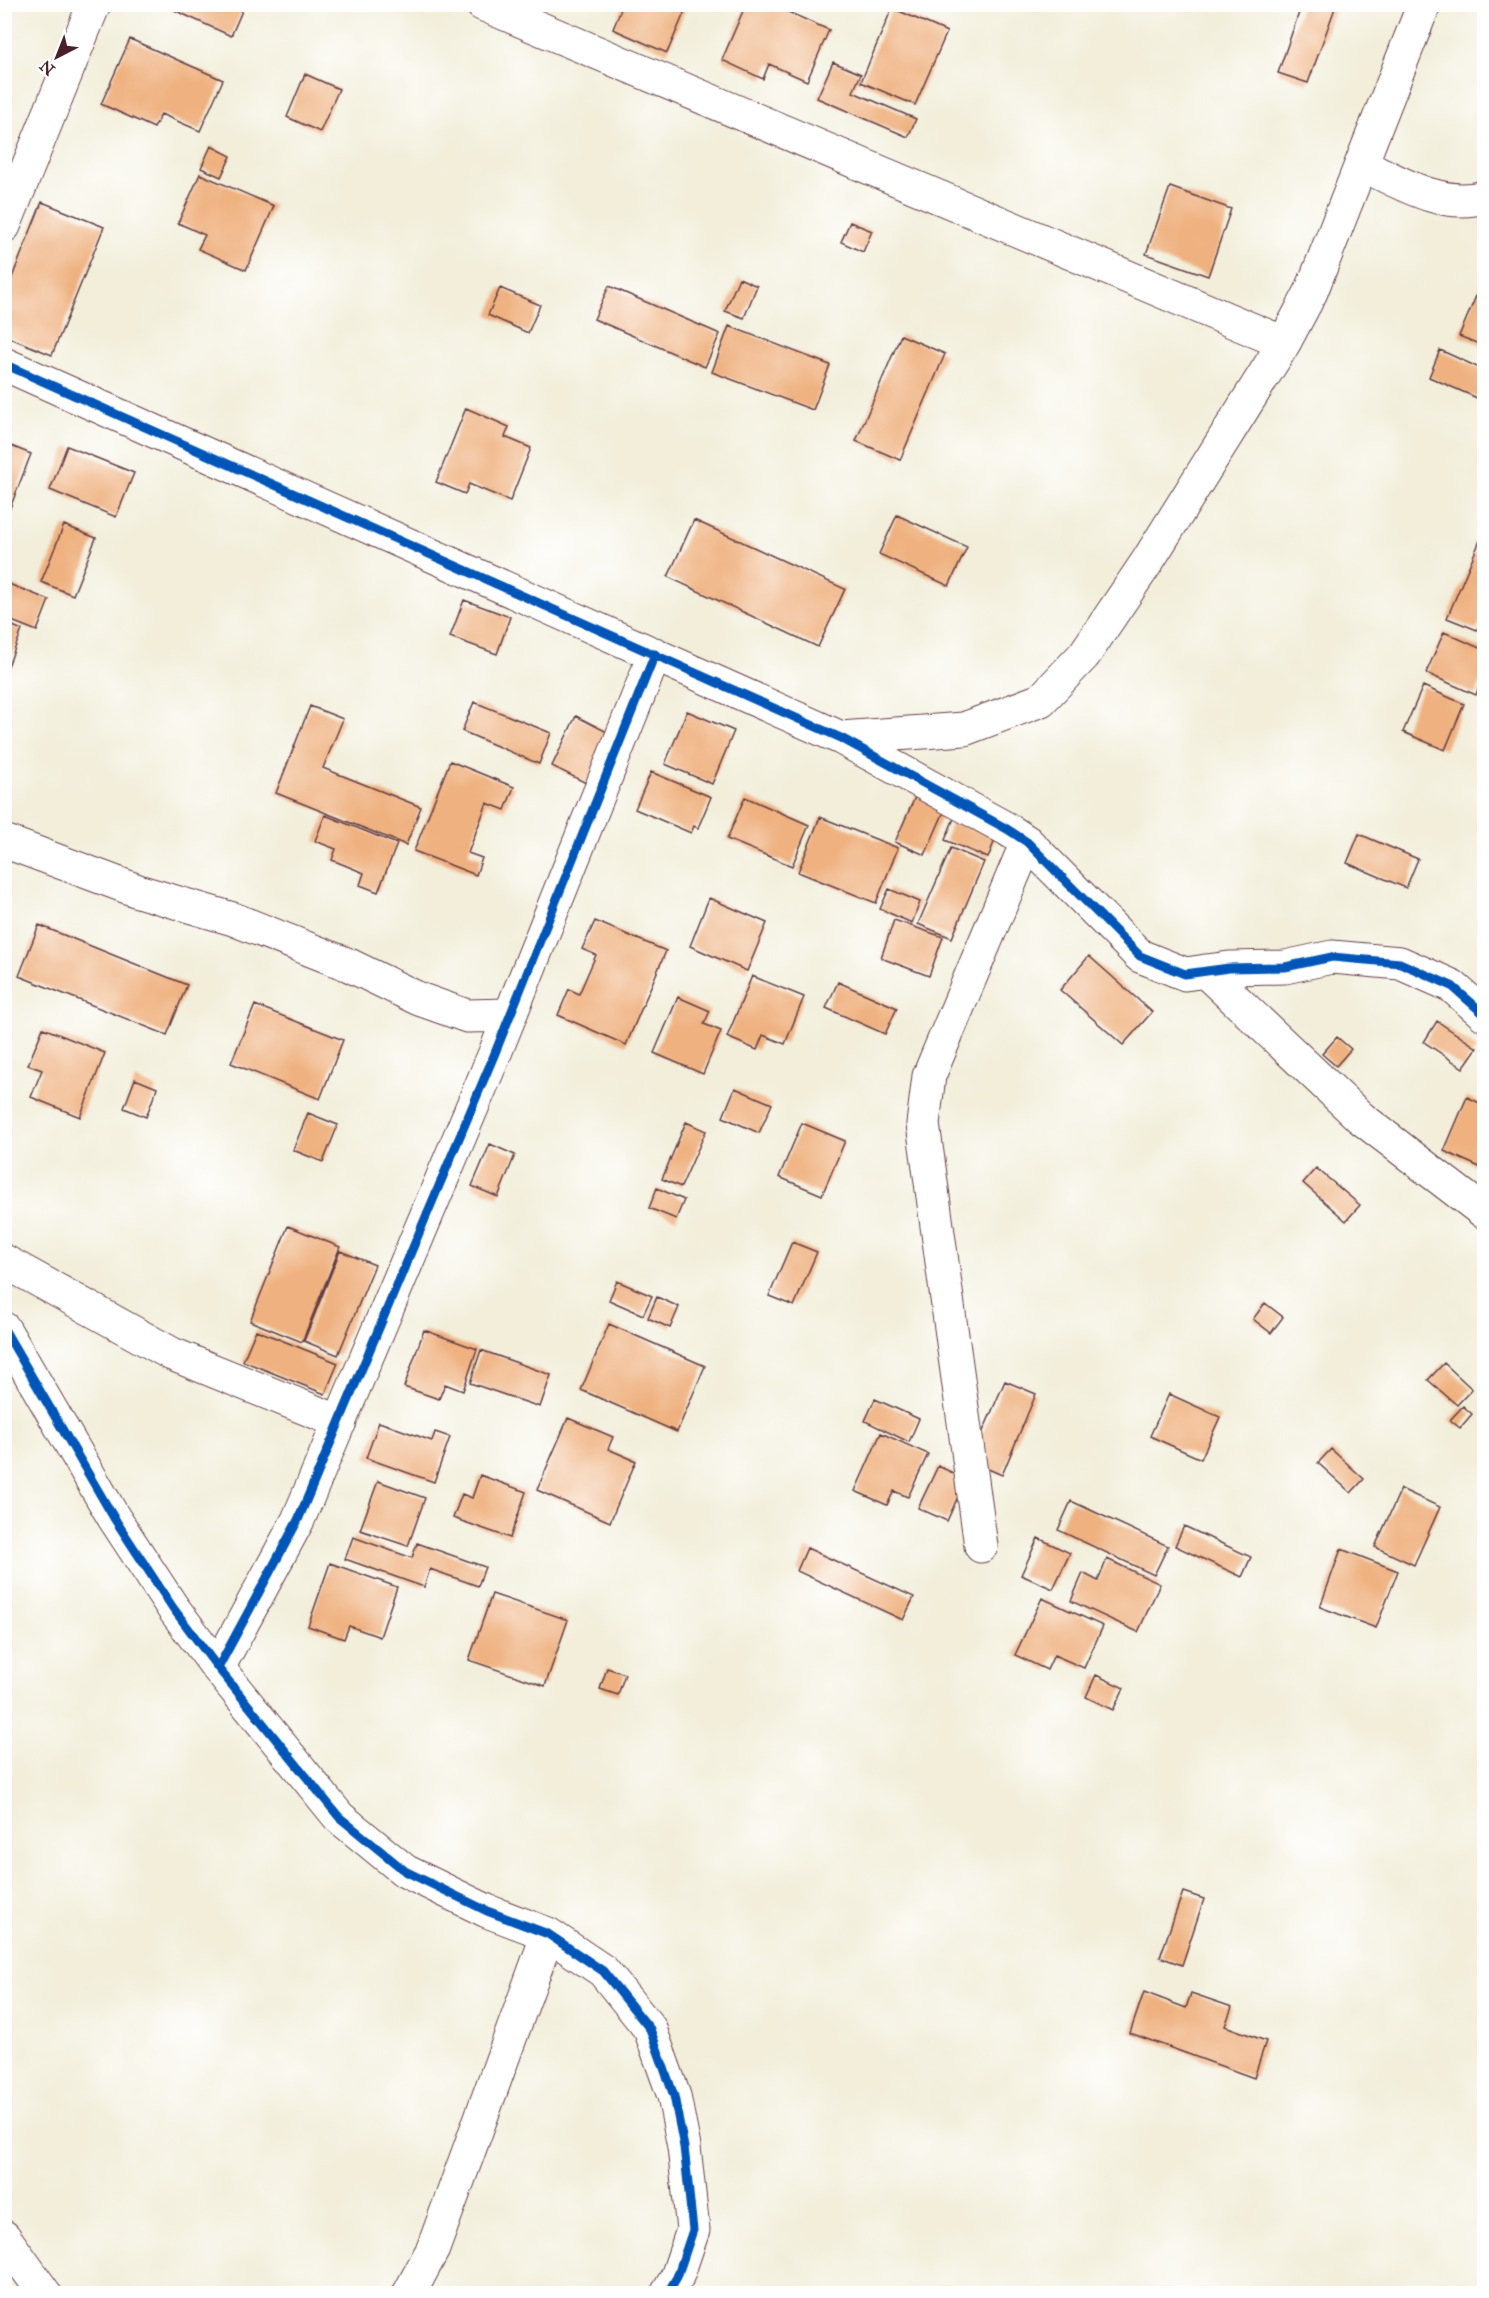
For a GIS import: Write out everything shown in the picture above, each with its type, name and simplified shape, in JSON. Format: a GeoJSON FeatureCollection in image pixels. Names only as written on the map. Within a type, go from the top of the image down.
{"type":"FeatureCollection","features":[{"type":"Feature","properties":{"kind":"street"},"geometry":{"type":"LineString","coordinates":[[4,226],[94,4]]}},
{"type":"Feature","properties":{"kind":"street"},"geometry":{"type":"LineString","coordinates":[[482,4],[1284,343]]}},
{"type":"Feature","properties":{"kind":"street"},"geometry":{"type":"LineString","coordinates":[[841,738],[964,729],[1041,700],[1084,655],[1147,562],[1284,343],[1311,292],[1363,165],[1424,4]]}},
{"type":"Feature","properties":{"kind":"street"},"geometry":{"type":"LineString","coordinates":[[1363,165],[1443,200],[1470,201],[1485,197]]}},
{"type":"Feature","properties":{"kind":"street"},"geometry":{"type":"LineString","coordinates":[[4,364],[841,738],[1027,842],[1140,956],[1185,974],[1285,967],[1332,957],[1400,963],[1452,986],[1485,1014]]}},
{"type":"Feature","properties":{"kind":"street"},"geometry":{"type":"LineString","coordinates":[[218,1668],[298,1520],[509,1015],[655,654]]}},
{"type":"Feature","properties":{"kind":"street"},"geometry":{"type":"LineString","coordinates":[[4,841],[138,891],[233,919],[349,965],[419,999],[467,1016],[509,1015]]}},
{"type":"Feature","properties":{"kind":"street"},"geometry":{"type":"LineString","coordinates":[[981,1546],[923,1124],[929,1076],[1027,842]]}},
{"type":"Feature","properties":{"kind":"street"},"geometry":{"type":"LineString","coordinates":[[1205,971],[1360,1118],[1485,1212]]}},
{"type":"Feature","properties":{"kind":"street"},"geometry":{"type":"LineString","coordinates":[[4,1261],[172,1354],[340,1422]]}},
{"type":"Feature","properties":{"kind":"street"},"geometry":{"type":"LineString","coordinates":[[4,1329],[114,1518],[173,1608],[218,1668],[339,1817],[405,1871],[487,1911],[548,1934],[603,1971],[650,2029],[674,2096],[684,2147],[693,2230],[677,2277],[667,2294]]}},
{"type":"Feature","properties":{"kind":"street"},"geometry":{"type":"LineString","coordinates":[[409,2294],[433,2249],[548,1934]]}},
{"type":"Feature","properties":{"kind":"street"},"geometry":{"type":"LineString","coordinates":[[4,2237],[45,2294]]}},
{"type":"Feature","properties":{"kind":"building"},"geometry":{"type":"Polygon","coordinates":[[[161,4],[245,4],[231,36],[161,4]]]}},
{"type":"Feature","properties":{"kind":"building"},"geometry":{"type":"Polygon","coordinates":[[[623,4],[688,4],[667,53],[613,29],[623,4]]]}},
{"type":"Feature","properties":{"kind":"building"},"geometry":{"type":"Polygon","coordinates":[[[746,4],[770,4],[829,30],[807,81],[769,64],[763,79],[722,60],[746,4]]]}},
{"type":"Feature","properties":{"kind":"building"},"geometry":{"type":"Polygon","coordinates":[[[1302,4],[1324,4],[1335,8],[1308,83],[1278,73],[1302,4]]]}},
{"type":"Feature","properties":{"kind":"building"},"geometry":{"type":"Polygon","coordinates":[[[892,8],[947,32],[915,105],[861,82],[892,8]]]}},
{"type":"Feature","properties":{"kind":"building"},"geometry":{"type":"Polygon","coordinates":[[[130,39],[223,80],[200,131],[161,114],[154,128],[101,104],[130,39]]]}},
{"type":"Feature","properties":{"kind":"building"},"geometry":{"type":"Polygon","coordinates":[[[833,62],[861,74],[853,92],[916,119],[908,137],[817,98],[833,62]]]}},
{"type":"Feature","properties":{"kind":"building"},"geometry":{"type":"Polygon","coordinates":[[[305,74],[339,89],[320,132],[287,117],[305,74]]]}},
{"type":"Feature","properties":{"kind":"building"},"geometry":{"type":"Polygon","coordinates":[[[211,146],[231,156],[221,177],[201,168],[211,146]]]}},
{"type":"Feature","properties":{"kind":"building"},"geometry":{"type":"Polygon","coordinates":[[[200,174],[274,206],[246,270],[198,249],[205,235],[178,223],[200,174]]]}},
{"type":"Feature","properties":{"kind":"building"},"geometry":{"type":"Polygon","coordinates":[[[1170,187],[1231,209],[1208,276],[1146,254],[1170,187]]]}},
{"type":"Feature","properties":{"kind":"building"},"geometry":{"type":"Polygon","coordinates":[[[42,202],[104,227],[52,355],[5,336],[5,295],[42,202]]]}},
{"type":"Feature","properties":{"kind":"building"},"geometry":{"type":"Polygon","coordinates":[[[850,222],[872,231],[863,252],[841,242],[850,222]]]}},
{"type":"Feature","properties":{"kind":"building"},"geometry":{"type":"Polygon","coordinates":[[[739,278],[757,286],[744,318],[725,311],[739,278]]]}},
{"type":"Feature","properties":{"kind":"building"},"geometry":{"type":"Polygon","coordinates":[[[609,286],[720,334],[705,367],[594,319],[609,286]]]}},
{"type":"Feature","properties":{"kind":"building"},"geometry":{"type":"Polygon","coordinates":[[[1480,287],[1484,288],[1484,346],[1459,336],[1480,287]]]}},
{"type":"Feature","properties":{"kind":"building"},"geometry":{"type":"Polygon","coordinates":[[[500,288],[540,305],[528,333],[488,315],[500,288]]]}},
{"type":"Feature","properties":{"kind":"building"},"geometry":{"type":"Polygon","coordinates":[[[729,326],[830,365],[813,410],[712,372],[729,326]]]}},
{"type":"Feature","properties":{"kind":"building"},"geometry":{"type":"Polygon","coordinates":[[[901,335],[945,354],[900,460],[856,441],[901,335]]]}},
{"type":"Feature","properties":{"kind":"building"},"geometry":{"type":"Polygon","coordinates":[[[1440,350],[1484,370],[1484,401],[1429,377],[1440,350]]]}},
{"type":"Feature","properties":{"kind":"building"},"geometry":{"type":"Polygon","coordinates":[[[466,408],[509,427],[505,437],[531,448],[510,501],[469,484],[465,494],[436,482],[466,408]]]}},
{"type":"Feature","properties":{"kind":"building"},"geometry":{"type":"Polygon","coordinates":[[[6,444],[31,454],[5,521],[4,448],[6,444]]]}},
{"type":"Feature","properties":{"kind":"building"},"geometry":{"type":"Polygon","coordinates":[[[67,446],[134,473],[116,517],[50,490],[67,446]]]}},
{"type":"Feature","properties":{"kind":"building"},"geometry":{"type":"Polygon","coordinates":[[[897,515],[967,547],[949,586],[879,554],[897,515]]]}},
{"type":"Feature","properties":{"kind":"building"},"geometry":{"type":"Polygon","coordinates":[[[694,520],[845,589],[818,647],[668,577],[694,520]]]}},
{"type":"Feature","properties":{"kind":"building"},"geometry":{"type":"Polygon","coordinates":[[[64,525],[96,538],[73,595],[41,582],[64,525]]]}},
{"type":"Feature","properties":{"kind":"building"},"geometry":{"type":"Polygon","coordinates":[[[1484,531],[1484,612],[1477,630],[1447,618],[1484,531]]]}},
{"type":"Feature","properties":{"kind":"building"},"geometry":{"type":"Polygon","coordinates":[[[4,582],[49,600],[37,631],[4,618],[4,582]]]}},
{"type":"Feature","properties":{"kind":"building"},"geometry":{"type":"Polygon","coordinates":[[[464,600],[510,617],[497,654],[450,637],[464,600]]]}},
{"type":"Feature","properties":{"kind":"building"},"geometry":{"type":"Polygon","coordinates":[[[4,622],[22,630],[5,674],[4,674],[4,622]]]}},
{"type":"Feature","properties":{"kind":"building"},"geometry":{"type":"Polygon","coordinates":[[[1444,632],[1484,650],[1484,673],[1476,695],[1426,673],[1444,632]]]}},
{"type":"Feature","properties":{"kind":"building"},"geometry":{"type":"Polygon","coordinates":[[[1423,686],[1464,704],[1445,750],[1403,732],[1423,686]]]}},
{"type":"Feature","properties":{"kind":"building"},"geometry":{"type":"Polygon","coordinates":[[[474,702],[551,733],[539,764],[462,731],[474,702]]]}},
{"type":"Feature","properties":{"kind":"building"},"geometry":{"type":"Polygon","coordinates":[[[310,706],[343,719],[323,768],[421,807],[406,845],[276,793],[310,706]]]}},
{"type":"Feature","properties":{"kind":"building"},"geometry":{"type":"Polygon","coordinates":[[[687,711],[734,731],[712,784],[665,764],[687,711]]]}},
{"type":"Feature","properties":{"kind":"building"},"geometry":{"type":"Polygon","coordinates":[[[576,716],[613,735],[588,784],[552,766],[576,716]]]}},
{"type":"Feature","properties":{"kind":"building"},"geometry":{"type":"Polygon","coordinates":[[[450,761],[514,787],[505,810],[487,803],[468,853],[482,858],[476,875],[414,851],[450,761]]]}},
{"type":"Feature","properties":{"kind":"building"},"geometry":{"type":"Polygon","coordinates":[[[651,772],[711,797],[698,828],[694,826],[691,833],[635,809],[651,772]]]}},
{"type":"Feature","properties":{"kind":"building"},"geometry":{"type":"Polygon","coordinates":[[[916,795],[946,807],[925,855],[895,842],[916,795]]]}},
{"type":"Feature","properties":{"kind":"building"},"geometry":{"type":"Polygon","coordinates":[[[745,797],[809,825],[792,866],[727,839],[745,797]]]}},
{"type":"Feature","properties":{"kind":"building"},"geometry":{"type":"Polygon","coordinates":[[[957,811],[999,829],[988,858],[945,840],[957,811]]]}},
{"type":"Feature","properties":{"kind":"building"},"geometry":{"type":"Polygon","coordinates":[[[325,815],[397,844],[378,892],[360,885],[364,873],[332,860],[336,849],[315,841],[325,815]]]}},
{"type":"Feature","properties":{"kind":"building"},"geometry":{"type":"Polygon","coordinates":[[[820,817],[898,848],[876,903],[798,872],[820,817]]]}},
{"type":"Feature","properties":{"kind":"building"},"geometry":{"type":"Polygon","coordinates":[[[1359,834],[1418,859],[1406,888],[1347,863],[1359,834]]]}},
{"type":"Feature","properties":{"kind":"building"},"geometry":{"type":"Polygon","coordinates":[[[951,848],[984,862],[952,938],[918,924],[951,848]]]}},
{"type":"Feature","properties":{"kind":"building"},"geometry":{"type":"Polygon","coordinates":[[[889,889],[920,902],[912,923],[880,909],[889,889]]]}},
{"type":"Feature","properties":{"kind":"building"},"geometry":{"type":"Polygon","coordinates":[[[709,898],[767,923],[747,971],[690,946],[709,898]]]}},
{"type":"Feature","properties":{"kind":"building"},"geometry":{"type":"Polygon","coordinates":[[[894,920],[943,937],[929,976],[881,958],[894,920]]]}},
{"type":"Feature","properties":{"kind":"building"},"geometry":{"type":"Polygon","coordinates":[[[595,921],[666,951],[626,1045],[558,1015],[569,989],[579,994],[596,955],[582,949],[595,921]]]}},
{"type":"Feature","properties":{"kind":"building"},"geometry":{"type":"Polygon","coordinates":[[[39,925],[187,985],[167,1035],[19,976],[39,925]]]}},
{"type":"Feature","properties":{"kind":"building"},"geometry":{"type":"Polygon","coordinates":[[[1089,956],[1152,1012],[1123,1045],[1060,990],[1089,956]]]}},
{"type":"Feature","properties":{"kind":"building"},"geometry":{"type":"Polygon","coordinates":[[[752,976],[804,997],[785,1044],[763,1035],[757,1050],[727,1037],[752,976]]]}},
{"type":"Feature","properties":{"kind":"building"},"geometry":{"type":"Polygon","coordinates":[[[838,982],[897,1008],[885,1034],[826,1008],[838,982]]]}},
{"type":"Feature","properties":{"kind":"building"},"geometry":{"type":"Polygon","coordinates":[[[678,997],[710,1011],[704,1024],[721,1031],[703,1074],[654,1053],[678,997]]]}},
{"type":"Feature","properties":{"kind":"building"},"geometry":{"type":"Polygon","coordinates":[[[255,1005],[343,1040],[320,1099],[231,1063],[255,1005]]]}},
{"type":"Feature","properties":{"kind":"building"},"geometry":{"type":"Polygon","coordinates":[[[1437,1021],[1477,1048],[1463,1068],[1424,1042],[1437,1021]]]}},
{"type":"Feature","properties":{"kind":"building"},"geometry":{"type":"Polygon","coordinates":[[[43,1028],[105,1053],[80,1117],[31,1097],[42,1070],[28,1065],[43,1028]]]}},
{"type":"Feature","properties":{"kind":"building"},"geometry":{"type":"Polygon","coordinates":[[[1337,1037],[1351,1049],[1336,1066],[1322,1054],[1337,1037]]]}},
{"type":"Feature","properties":{"kind":"building"},"geometry":{"type":"Polygon","coordinates":[[[135,1079],[157,1088],[146,1117],[124,1108],[135,1079]]]}},
{"type":"Feature","properties":{"kind":"building"},"geometry":{"type":"Polygon","coordinates":[[[735,1088],[772,1104],[759,1133],[723,1117],[735,1088]]]}},
{"type":"Feature","properties":{"kind":"building"},"geometry":{"type":"Polygon","coordinates":[[[1467,1097],[1484,1105],[1484,1169],[1444,1151],[1467,1097]]]}},
{"type":"Feature","properties":{"kind":"building"},"geometry":{"type":"Polygon","coordinates":[[[308,1113],[338,1125],[323,1162],[293,1150],[308,1113]]]}},
{"type":"Feature","properties":{"kind":"building"},"geometry":{"type":"Polygon","coordinates":[[[686,1122],[706,1131],[681,1187],[662,1179],[686,1122]]]}},
{"type":"Feature","properties":{"kind":"building"},"geometry":{"type":"Polygon","coordinates":[[[802,1123],[845,1141],[822,1195],[779,1177],[802,1123]]]}},
{"type":"Feature","properties":{"kind":"building"},"geometry":{"type":"Polygon","coordinates":[[[490,1144],[515,1155],[498,1197],[472,1186],[490,1144]]]}},
{"type":"Feature","properties":{"kind":"building"},"geometry":{"type":"Polygon","coordinates":[[[1316,1168],[1360,1205],[1346,1221],[1303,1183],[1316,1168]]]}},
{"type":"Feature","properties":{"kind":"building"},"geometry":{"type":"Polygon","coordinates":[[[657,1188],[684,1200],[676,1219],[649,1208],[657,1188]]]}},
{"type":"Feature","properties":{"kind":"building"},"geometry":{"type":"Polygon","coordinates":[[[288,1226],[340,1247],[302,1342],[250,1321],[288,1226]]]}},
{"type":"Feature","properties":{"kind":"building"},"geometry":{"type":"Polygon","coordinates":[[[792,1242],[817,1252],[794,1306],[769,1296],[792,1242]]]}},
{"type":"Feature","properties":{"kind":"building"},"geometry":{"type":"Polygon","coordinates":[[[340,1251],[375,1265],[338,1355],[304,1341],[340,1251]]]}},
{"type":"Feature","properties":{"kind":"building"},"geometry":{"type":"Polygon","coordinates":[[[617,1281],[652,1296],[643,1315],[609,1300],[617,1281]]]}},
{"type":"Feature","properties":{"kind":"building"},"geometry":{"type":"Polygon","coordinates":[[[657,1297],[679,1307],[670,1328],[648,1318],[657,1297]]]}},
{"type":"Feature","properties":{"kind":"building"},"geometry":{"type":"Polygon","coordinates":[[[1265,1303],[1283,1317],[1271,1333],[1253,1319],[1265,1303]]]}},
{"type":"Feature","properties":{"kind":"building"},"geometry":{"type":"Polygon","coordinates":[[[609,1324],[705,1366],[677,1432],[581,1390],[609,1324]]]}},
{"type":"Feature","properties":{"kind":"building"},"geometry":{"type":"Polygon","coordinates":[[[256,1330],[338,1363],[325,1394],[243,1361],[256,1330]]]}},
{"type":"Feature","properties":{"kind":"building"},"geometry":{"type":"Polygon","coordinates":[[[424,1330],[477,1349],[463,1391],[445,1384],[439,1399],[404,1387],[424,1330]]]}},
{"type":"Feature","properties":{"kind":"building"},"geometry":{"type":"Polygon","coordinates":[[[481,1350],[551,1375],[540,1407],[470,1383],[481,1350]]]}},
{"type":"Feature","properties":{"kind":"building"},"geometry":{"type":"Polygon","coordinates":[[[1444,1363],[1472,1389],[1457,1405],[1428,1380],[1444,1363]]]}},
{"type":"Feature","properties":{"kind":"building"},"geometry":{"type":"Polygon","coordinates":[[[1005,1381],[1036,1394],[1002,1475],[970,1461],[1005,1381]]]}},
{"type":"Feature","properties":{"kind":"building"},"geometry":{"type":"Polygon","coordinates":[[[1169,1394],[1220,1417],[1201,1459],[1150,1436],[1169,1394]]]}},
{"type":"Feature","properties":{"kind":"building"},"geometry":{"type":"Polygon","coordinates":[[[875,1399],[919,1419],[909,1442],[865,1421],[875,1399]]]}},
{"type":"Feature","properties":{"kind":"building"},"geometry":{"type":"Polygon","coordinates":[[[1463,1406],[1472,1414],[1460,1428],[1450,1420],[1463,1406]]]}},
{"type":"Feature","properties":{"kind":"building"},"geometry":{"type":"Polygon","coordinates":[[[568,1418],[613,1437],[608,1449],[636,1461],[610,1522],[537,1490],[568,1418]]]}},
{"type":"Feature","properties":{"kind":"building"},"geometry":{"type":"Polygon","coordinates":[[[379,1422],[432,1441],[435,1432],[450,1437],[434,1482],[366,1458],[379,1422]]]}},
{"type":"Feature","properties":{"kind":"building"},"geometry":{"type":"Polygon","coordinates":[[[881,1433],[928,1454],[908,1497],[894,1491],[887,1505],[855,1491],[881,1433]]]}},
{"type":"Feature","properties":{"kind":"building"},"geometry":{"type":"Polygon","coordinates":[[[1331,1449],[1364,1479],[1351,1493],[1318,1463],[1331,1449]]]}},
{"type":"Feature","properties":{"kind":"building"},"geometry":{"type":"Polygon","coordinates":[[[938,1466],[966,1479],[947,1521],[918,1508],[938,1466]]]}},
{"type":"Feature","properties":{"kind":"building"},"geometry":{"type":"Polygon","coordinates":[[[480,1475],[526,1492],[510,1538],[453,1518],[462,1494],[472,1498],[480,1475]]]}},
{"type":"Feature","properties":{"kind":"building"},"geometry":{"type":"Polygon","coordinates":[[[378,1481],[425,1498],[408,1546],[360,1530],[378,1481]]]}},
{"type":"Feature","properties":{"kind":"building"},"geometry":{"type":"Polygon","coordinates":[[[1401,1489],[1440,1507],[1414,1565],[1375,1547],[1401,1489]]]}},
{"type":"Feature","properties":{"kind":"building"},"geometry":{"type":"Polygon","coordinates":[[[1071,1501],[1168,1546],[1154,1575],[1058,1530],[1071,1501]]]}},
{"type":"Feature","properties":{"kind":"building"},"geometry":{"type":"Polygon","coordinates":[[[1184,1526],[1251,1557],[1242,1577],[1175,1546],[1184,1526]]]}},
{"type":"Feature","properties":{"kind":"building"},"geometry":{"type":"Polygon","coordinates":[[[353,1537],[412,1558],[417,1543],[485,1567],[478,1586],[430,1569],[424,1587],[345,1559],[353,1537]]]}},
{"type":"Feature","properties":{"kind":"building"},"geometry":{"type":"Polygon","coordinates":[[[1038,1538],[1070,1553],[1053,1589],[1021,1575],[1038,1538]]]}},
{"type":"Feature","properties":{"kind":"building"},"geometry":{"type":"Polygon","coordinates":[[[807,1548],[914,1597],[903,1620],[797,1571],[807,1548]]]}},
{"type":"Feature","properties":{"kind":"building"},"geometry":{"type":"Polygon","coordinates":[[[1341,1549],[1398,1571],[1376,1628],[1320,1607],[1341,1549]]]}},
{"type":"Feature","properties":{"kind":"building"},"geometry":{"type":"Polygon","coordinates":[[[1107,1559],[1160,1584],[1138,1632],[1071,1601],[1083,1573],[1098,1581],[1107,1559]]]}},
{"type":"Feature","properties":{"kind":"building"},"geometry":{"type":"Polygon","coordinates":[[[330,1563],[397,1587],[380,1637],[349,1626],[344,1639],[308,1626],[330,1563]]]}},
{"type":"Feature","properties":{"kind":"building"},"geometry":{"type":"Polygon","coordinates":[[[492,1594],[568,1620],[545,1686],[469,1660],[492,1594]]]}},
{"type":"Feature","properties":{"kind":"building"},"geometry":{"type":"Polygon","coordinates":[[[1042,1598],[1103,1626],[1084,1668],[1054,1655],[1047,1670],[1015,1655],[1042,1598]]]}},
{"type":"Feature","properties":{"kind":"building"},"geometry":{"type":"Polygon","coordinates":[[[607,1668],[625,1674],[618,1695],[600,1689],[607,1668]]]}},
{"type":"Feature","properties":{"kind":"building"},"geometry":{"type":"Polygon","coordinates":[[[1096,1675],[1124,1688],[1113,1710],[1086,1697],[1096,1675]]]}},
{"type":"Feature","properties":{"kind":"building"},"geometry":{"type":"Polygon","coordinates":[[[1183,1892],[1204,1899],[1182,1965],[1160,1957],[1183,1892]]]}},
{"type":"Feature","properties":{"kind":"building"},"geometry":{"type":"Polygon","coordinates":[[[1144,1992],[1186,2008],[1191,1993],[1232,2007],[1225,2026],[1266,2041],[1254,2078],[1130,2033],[1144,1992]]]}},
{"type":"Feature","properties":{"kind":"cycle path"},"geometry":{"type":"LineString","coordinates":[[4,364],[841,738],[1027,842],[1140,956],[1185,974],[1229,968],[1285,967],[1332,957],[1400,963],[1452,986],[1484,1014]]}},
{"type":"Feature","properties":{"kind":"cycle path"},"geometry":{"type":"LineString","coordinates":[[218,1668],[298,1520],[495,1053],[655,654]]}},
{"type":"Feature","properties":{"kind":"cycle path"},"geometry":{"type":"LineString","coordinates":[[4,1329],[114,1518],[173,1608],[218,1668],[339,1817],[405,1871],[487,1911],[548,1934],[603,1971],[650,2029],[674,2096],[684,2147],[693,2230],[677,2277],[667,2294]]}}]}
